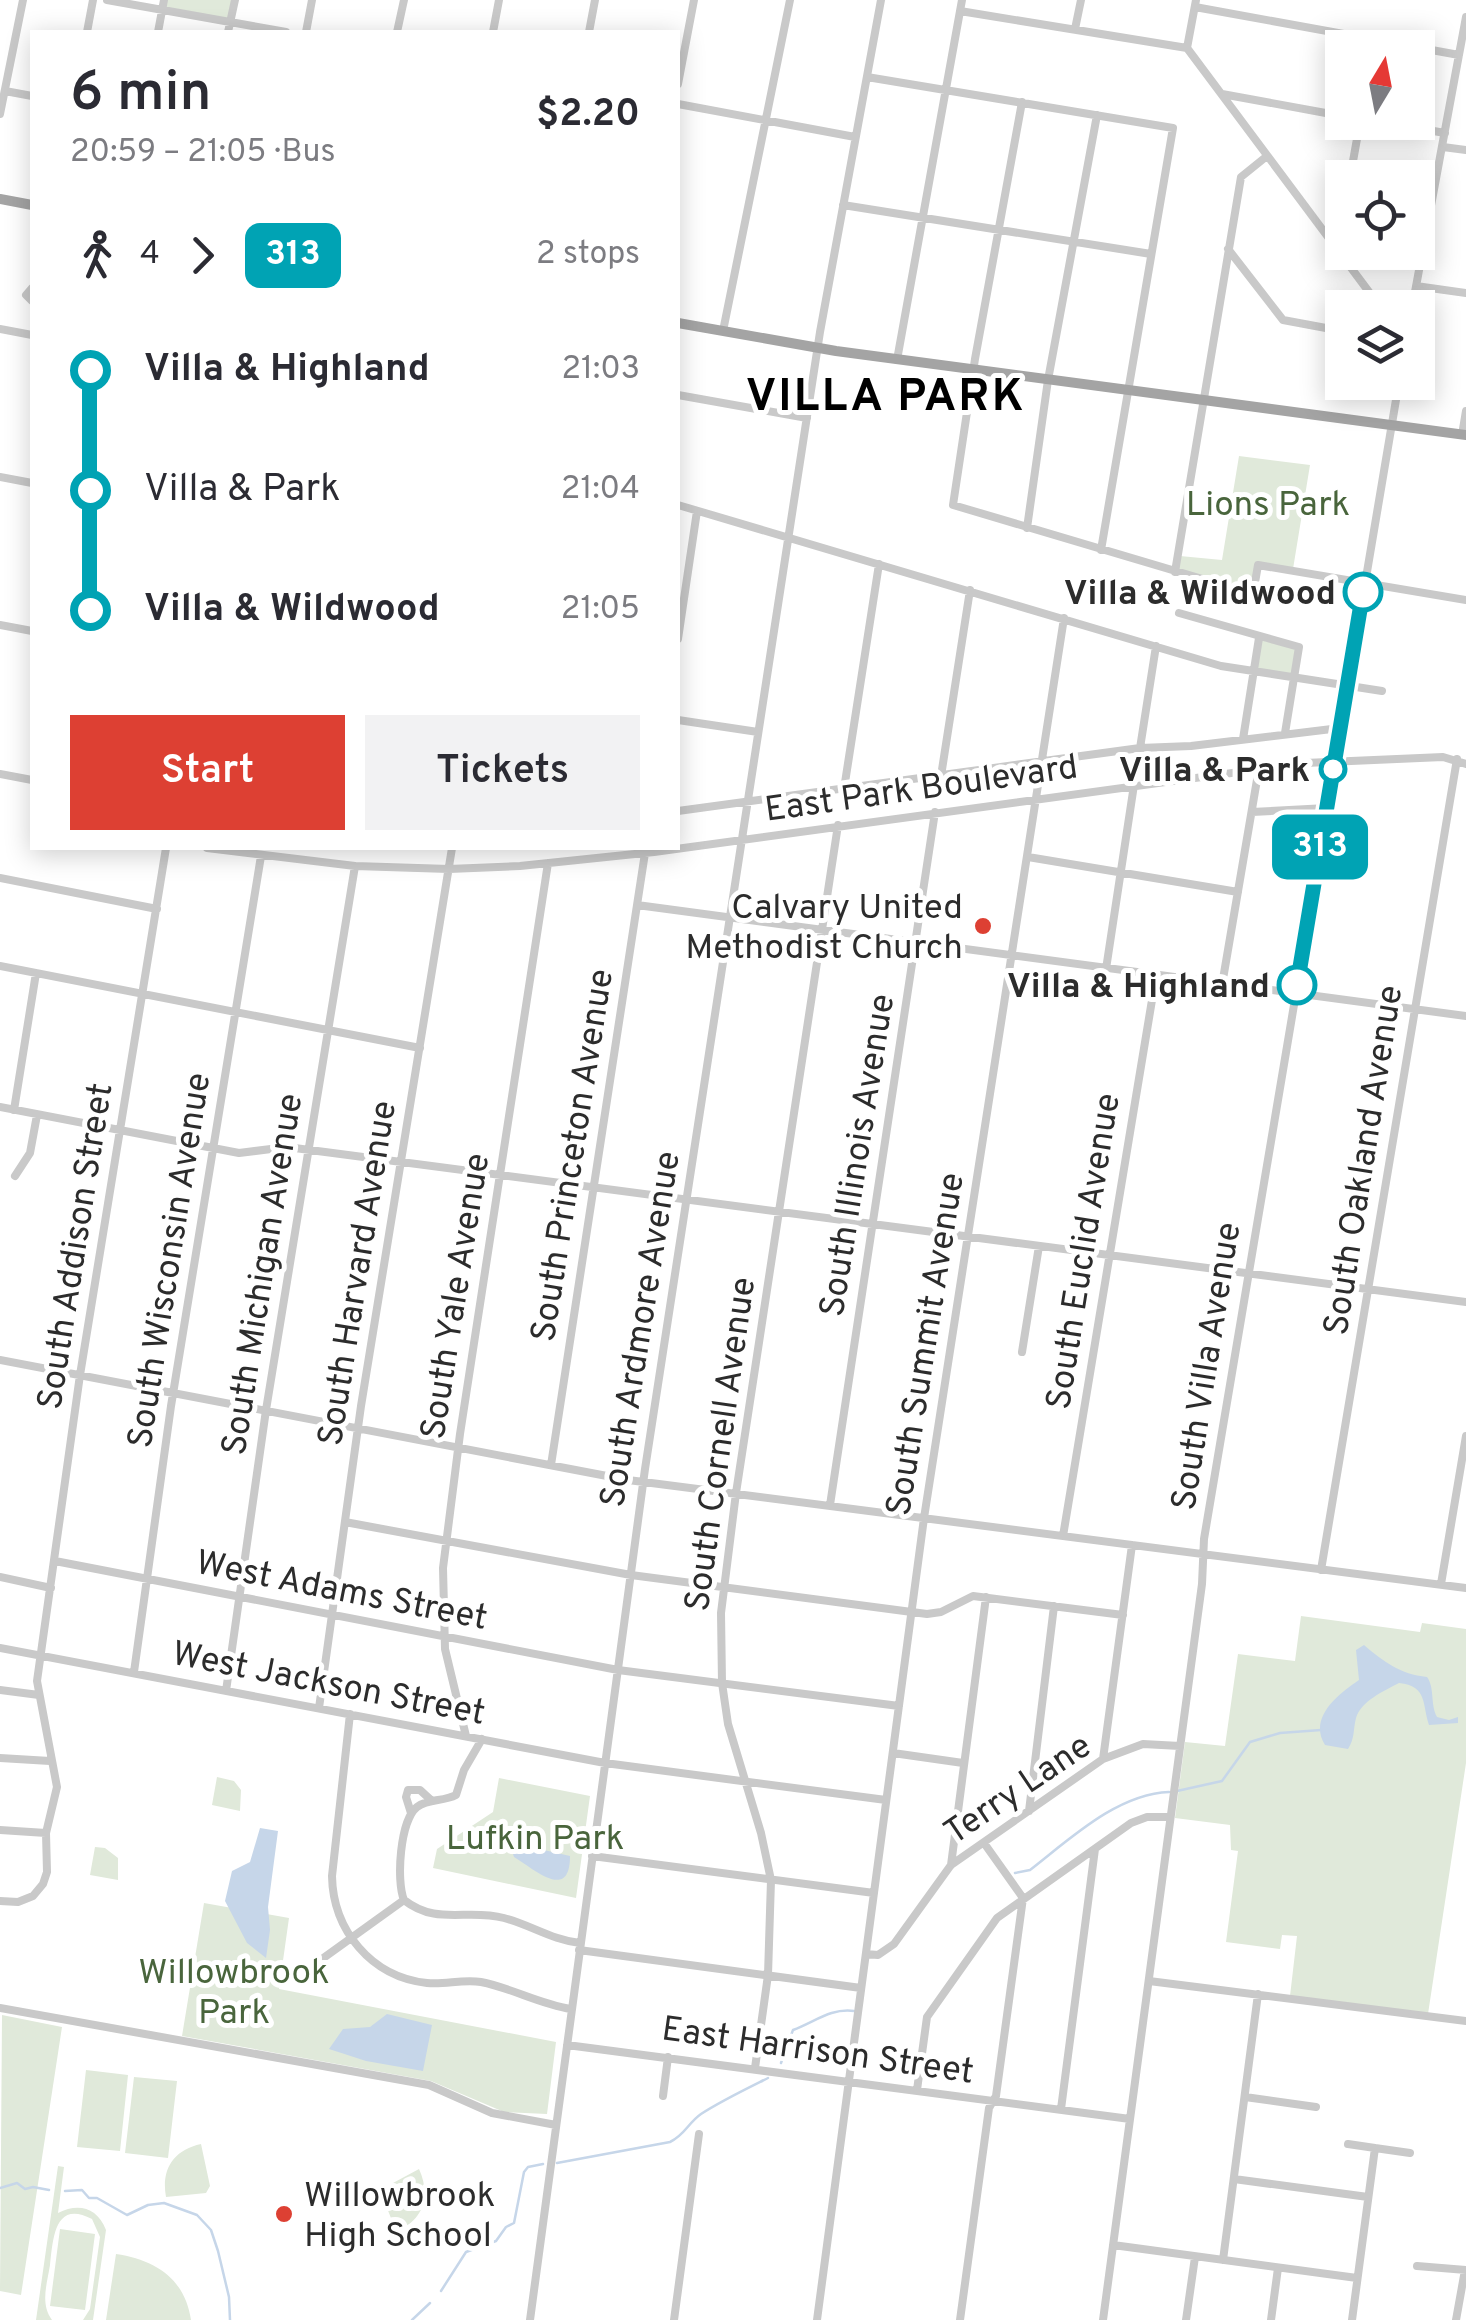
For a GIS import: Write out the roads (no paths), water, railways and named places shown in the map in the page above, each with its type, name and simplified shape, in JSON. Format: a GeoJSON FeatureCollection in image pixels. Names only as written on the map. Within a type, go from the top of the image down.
{"type":"FeatureCollection","features":[{"type":"Feature","properties":{"kind":"main road"},"geometry":{"type":"LineString","coordinates":[[0,199],[30,205]]}},
{"type":"Feature","properties":{"kind":"main road"},"geometry":{"type":"LineString","coordinates":[[680,323],[897,360],[1464,435]]}},
{"type":"Feature","properties":{"kind":"street"},"geometry":{"type":"LineString","coordinates":[[0,114],[23,0]]}},
{"type":"Feature","properties":{"kind":"street"},"geometry":{"type":"LineString","coordinates":[[86,30],[93,0]]}},
{"type":"Feature","properties":{"kind":"street"},"geometry":{"type":"LineString","coordinates":[[107,0],[163,5],[229,28],[258,30]]}},
{"type":"Feature","properties":{"kind":"street"},"geometry":{"type":"LineString","coordinates":[[229,28],[235,0]]}},
{"type":"Feature","properties":{"kind":"street"},"geometry":{"type":"LineString","coordinates":[[306,30],[312,0]]}},
{"type":"Feature","properties":{"kind":"street"},"geometry":{"type":"LineString","coordinates":[[398,30],[404,0]]}},
{"type":"Feature","properties":{"kind":"street"},"geometry":{"type":"LineString","coordinates":[[493,30],[500,0]]}},
{"type":"Feature","properties":{"kind":"street"},"geometry":{"type":"LineString","coordinates":[[589,30],[595,0]]}},
{"type":"Feature","properties":{"kind":"street"},"geometry":{"type":"LineString","coordinates":[[680,74],[694,0]]}},
{"type":"Feature","properties":{"kind":"street"},"geometry":{"type":"LineString","coordinates":[[723,332],[790,0]]}},
{"type":"Feature","properties":{"kind":"street","name":"South Ardmore Avenue"},"geometry":{"type":"LineString","coordinates":[[530,2320],[643,1482],[817,348],[881,0]]}},
{"type":"Feature","properties":{"kind":"street"},"geometry":{"type":"LineString","coordinates":[[897,360],[962,0]]}},
{"type":"Feature","properties":{"kind":"street"},"geometry":{"type":"LineString","coordinates":[[1076,30],[1081,0]]}},
{"type":"Feature","properties":{"kind":"street"},"geometry":{"type":"LineString","coordinates":[[1187,48],[1195,4],[1459,55]]}},
{"type":"Feature","properties":{"kind":"street"},"geometry":{"type":"LineString","coordinates":[[158,30],[163,5]]}},
{"type":"Feature","properties":{"kind":"street"},"geometry":{"type":"LineString","coordinates":[[960,11],[1187,48],[1325,235]]}},
{"type":"Feature","properties":{"kind":"street"},"geometry":{"type":"LineString","coordinates":[[1415,290],[1466,17]]}},
{"type":"Feature","properties":{"kind":"street"},"geometry":{"type":"LineString","coordinates":[[866,77],[1173,128],[1101,550]]}},
{"type":"Feature","properties":{"kind":"street"},"geometry":{"type":"LineString","coordinates":[[4,91],[30,96]]}},
{"type":"Feature","properties":{"kind":"street"},"geometry":{"type":"LineString","coordinates":[[1222,94],[1325,113]]}},
{"type":"Feature","properties":{"kind":"street"},"geometry":{"type":"LineString","coordinates":[[1022,102],[953,505],[1253,594],[1258,565],[1466,600]]}},
{"type":"Feature","properties":{"kind":"street"},"geometry":{"type":"LineString","coordinates":[[680,104],[856,138]]}},
{"type":"Feature","properties":{"kind":"street"},"geometry":{"type":"LineString","coordinates":[[1028,528],[1048,380],[1097,115]]}},
{"type":"Feature","properties":{"kind":"street"},"geometry":{"type":"LineString","coordinates":[[1435,132],[1445,134]]}},
{"type":"Feature","properties":{"kind":"street"},"geometry":{"type":"LineString","coordinates":[[1442,147],[1466,150]]}},
{"type":"Feature","properties":{"kind":"street"},"geometry":{"type":"LineString","coordinates":[[1175,572],[1241,176],[1268,156]]}},
{"type":"Feature","properties":{"kind":"street"},"geometry":{"type":"LineString","coordinates":[[843,205],[1151,254]]}},
{"type":"Feature","properties":{"kind":"street"},"geometry":{"type":"LineString","coordinates":[[1228,249],[1283,320],[1325,328]]}},
{"type":"Feature","properties":{"kind":"street"},"geometry":{"type":"LineString","coordinates":[[1352,270],[1367,290]]}},
{"type":"Feature","properties":{"kind":"street"},"geometry":{"type":"LineString","coordinates":[[1416,286],[1466,293]]}},
{"type":"Feature","properties":{"kind":"street"},"geometry":{"type":"LineString","coordinates":[[0,329],[30,335]]}},
{"type":"Feature","properties":{"kind":"street"},"geometry":{"type":"LineString","coordinates":[[680,395],[806,418]]}},
{"type":"Feature","properties":{"kind":"street","name":"South Villa Avenue"},"geometry":{"type":"LineString","coordinates":[[1104,2320],[1204,1554],[1395,400]]}},
{"type":"Feature","properties":{"kind":"street"},"geometry":{"type":"LineString","coordinates":[[1464,435],[1466,411]]}},
{"type":"Feature","properties":{"kind":"street"},"geometry":{"type":"LineString","coordinates":[[0,477],[30,483]]}},
{"type":"Feature","properties":{"kind":"street"},"geometry":{"type":"LineString","coordinates":[[680,506],[1221,666],[1382,691]]}},
{"type":"Feature","properties":{"kind":"street"},"geometry":{"type":"LineString","coordinates":[[680,626],[697,511]]}},
{"type":"Feature","properties":{"kind":"street"},"geometry":{"type":"LineString","coordinates":[[844,789],[879,564]]}},
{"type":"Feature","properties":{"kind":"street"},"geometry":{"type":"LineString","coordinates":[[941,776],[970,590]]}},
{"type":"Feature","properties":{"kind":"street"},"geometry":{"type":"LineString","coordinates":[[1179,613],[1300,647],[1285,733]]}},
{"type":"Feature","properties":{"kind":"street","name":"South Summit Avenue"},"geometry":{"type":"LineString","coordinates":[[817,2320],[924,1518],[1064,618]]}},
{"type":"Feature","properties":{"kind":"street"},"geometry":{"type":"LineString","coordinates":[[0,625],[30,631]]}},
{"type":"Feature","properties":{"kind":"street"},"geometry":{"type":"LineString","coordinates":[[1243,739],[1260,638]]}},
{"type":"Feature","properties":{"kind":"street"},"geometry":{"type":"LineString","coordinates":[[1140,748],[1156,646]]}},
{"type":"Feature","properties":{"kind":"street"},"geometry":{"type":"LineString","coordinates":[[680,720],[758,732]]}},
{"type":"Feature","properties":{"kind":"street"},"geometry":{"type":"LineString","coordinates":[[680,811],[1140,748],[1340,728]]}},
{"type":"Feature","properties":{"kind":"street","name":"East Park Boulevard"},"geometry":{"type":"LineString","coordinates":[[680,848],[1259,768],[1335,760],[1461,761]]}},
{"type":"Feature","properties":{"kind":"street","name":"South Oakland Avenue"},"geometry":{"type":"LineString","coordinates":[[1322,1570],[1414,1009],[1461,761]]}},
{"type":"Feature","properties":{"kind":"street"},"geometry":{"type":"LineString","coordinates":[[1222,984],[1259,768]]}},
{"type":"Feature","properties":{"kind":"street"},"geometry":{"type":"LineString","coordinates":[[0,774],[30,780]]}},
{"type":"Feature","properties":{"kind":"street"},"geometry":{"type":"LineString","coordinates":[[1106,969],[1134,786]]}},
{"type":"Feature","properties":{"kind":"street"},"geometry":{"type":"LineString","coordinates":[[1252,812],[1327,808]]}},
{"type":"Feature","properties":{"kind":"street","name":"South Illinois Avenue"},"geometry":{"type":"LineString","coordinates":[[830,1505],[935,812]]}},
{"type":"Feature","properties":{"kind":"street","name":"South Cornell Avenue"},"geometry":{"type":"LineString","coordinates":[[755,2068],[768,1975],[770,1880],[728,1724],[720,1628],[736,1493],[838,826]]}},
{"type":"Feature","properties":{"kind":"street","name":"South Addison Street"},"geometry":{"type":"LineString","coordinates":[[0,1901],[18,1902],[34,1896],[47,1872],[46,1834],[57,1795],[38,1695],[41,1654],[80,1376],[166,850]]}},
{"type":"Feature","properties":{"kind":"street","name":"East Park Boulevard"},"geometry":{"type":"LineString","coordinates":[[220,850],[354,866],[449,869],[548,864],[667,850]]}},
{"type":"Feature","properties":{"kind":"street","name":"South Harvard Avenue"},"geometry":{"type":"LineString","coordinates":[[319,1708],[358,1428],[452,850]]}},
{"type":"Feature","properties":{"kind":"street","name":"South Princeton Avenue"},"geometry":{"type":"LineString","coordinates":[[550,1465],[645,853]]}},
{"type":"Feature","properties":{"kind":"street","name":"South Wisconsin Avenue"},"geometry":{"type":"LineString","coordinates":[[134,1672],[174,1393],[261,856]]}},
{"type":"Feature","properties":{"kind":"street"},"geometry":{"type":"LineString","coordinates":[[1028,857],[1238,892]]}},
{"type":"Feature","properties":{"kind":"street","name":"South Yale Avenue"},"geometry":{"type":"LineString","coordinates":[[466,1736],[444,1637],[442,1584],[446,1540],[548,864]]}},
{"type":"Feature","properties":{"kind":"street","name":"South Michigan Avenue"},"geometry":{"type":"LineString","coordinates":[[226,1690],[266,1410],[354,866]]}},
{"type":"Feature","properties":{"kind":"street"},"geometry":{"type":"LineString","coordinates":[[0,878],[157,909]]}},
{"type":"Feature","properties":{"kind":"street"},"geometry":{"type":"LineString","coordinates":[[637,906],[1466,1016]]}},
{"type":"Feature","properties":{"kind":"street"},"geometry":{"type":"LineString","coordinates":[[0,966],[420,1048]]}},
{"type":"Feature","properties":{"kind":"street"},"geometry":{"type":"LineString","coordinates":[[14,1110],[36,973]]}},
{"type":"Feature","properties":{"kind":"street","name":"South Euclid Avenue"},"geometry":{"type":"LineString","coordinates":[[1063,1536],[1156,976]]}},
{"type":"Feature","properties":{"kind":"street"},"geometry":{"type":"LineString","coordinates":[[0,1108],[245,1153],[279,1146],[1466,1302]]}},
{"type":"Feature","properties":{"kind":"street"},"geometry":{"type":"LineString","coordinates":[[14,1176],[30,1153],[37,1115]]}},
{"type":"Feature","properties":{"kind":"street"},"geometry":{"type":"LineString","coordinates":[[1022,1352],[1039,1246]]}},
{"type":"Feature","properties":{"kind":"street"},"geometry":{"type":"LineString","coordinates":[[0,1360],[643,1482],[1466,1588]]}},
{"type":"Feature","properties":{"kind":"street"},"geometry":{"type":"LineString","coordinates":[[1441,1584],[1466,1436]]}},
{"type":"Feature","properties":{"kind":"street"},"geometry":{"type":"LineString","coordinates":[[345,1522],[630,1575],[912,1612],[934,1614],[969,1596],[1123,1615]]}},
{"type":"Feature","properties":{"kind":"street"},"geometry":{"type":"LineString","coordinates":[[1103,1760],[1132,1545]]}},
{"type":"Feature","properties":{"kind":"street","name":"West Adams Street"},"geometry":{"type":"LineString","coordinates":[[55,1561],[618,1670],[899,1706]]}},
{"type":"Feature","properties":{"kind":"street"},"geometry":{"type":"LineString","coordinates":[[0,1577],[51,1588]]}},
{"type":"Feature","properties":{"kind":"street"},"geometry":{"type":"LineString","coordinates":[[951,1865],[986,1597]]}},
{"type":"Feature","properties":{"kind":"street"},"geometry":{"type":"LineString","coordinates":[[1029,1812],[1054,1606]]}},
{"type":"Feature","properties":{"kind":"street","name":"West Jackson Street"},"geometry":{"type":"LineString","coordinates":[[0,1648],[606,1763],[886,1800]]}},
{"type":"Feature","properties":{"kind":"street"},"geometry":{"type":"LineString","coordinates":[[0,1690],[38,1695]]}},
{"type":"Feature","properties":{"kind":"street"},"geometry":{"type":"LineString","coordinates":[[350,1714],[332,1876],[335,1902],[351,1939],[376,1964],[404,1978],[436,1984],[480,1982],[533,2002],[571,2010]]}},
{"type":"Feature","properties":{"kind":"street"},"geometry":{"type":"LineString","coordinates":[[411,1813],[425,1802],[456,1796],[464,1770],[482,1739]]}},
{"type":"Feature","properties":{"kind":"street","name":"Terry Lane"},"geometry":{"type":"LineString","coordinates":[[866,1954],[878,1955],[894,1944],[951,1865],[1103,1760],[1143,1744],[1180,1746]]}},
{"type":"Feature","properties":{"kind":"street"},"geometry":{"type":"LineString","coordinates":[[893,1753],[964,1762]]}},
{"type":"Feature","properties":{"kind":"street"},"geometry":{"type":"LineString","coordinates":[[0,1758],[50,1761]]}},
{"type":"Feature","properties":{"kind":"street"},"geometry":{"type":"LineString","coordinates":[[432,1801],[420,1790],[408,1790],[411,1813],[398,1874],[404,1900],[429,1915],[504,1918],[580,1947],[861,1988]]}},
{"type":"Feature","properties":{"kind":"street"},"geometry":{"type":"LineString","coordinates":[[917,2090],[926,2017],[997,1918],[1131,1823],[1154,1816],[1170,1817]]}},
{"type":"Feature","properties":{"kind":"street"},"geometry":{"type":"LineString","coordinates":[[0,1830],[46,1834]]}},
{"type":"Feature","properties":{"kind":"street"},"geometry":{"type":"LineString","coordinates":[[960,2320],[988,2108],[996,2096],[1023,1898],[984,1842]]}},
{"type":"Feature","properties":{"kind":"street"},"geometry":{"type":"LineString","coordinates":[[1061,2109],[1096,1848]]}},
{"type":"Feature","properties":{"kind":"street"},"geometry":{"type":"LineString","coordinates":[[592,1856],[874,1893]]}},
{"type":"Feature","properties":{"kind":"street"},"geometry":{"type":"LineString","coordinates":[[322,1959],[404,1900]]}},
{"type":"Feature","properties":{"kind":"street"},"geometry":{"type":"LineString","coordinates":[[1149,1981],[1466,2021]]}},
{"type":"Feature","properties":{"kind":"street"},"geometry":{"type":"LineString","coordinates":[[1223,2260],[1258,1994]]}},
{"type":"Feature","properties":{"kind":"street"},"geometry":{"type":"LineString","coordinates":[[0,2008],[429,2085],[492,2113],[556,2125]]}},
{"type":"Feature","properties":{"kind":"street","name":"East Harrison Street"},"geometry":{"type":"LineString","coordinates":[[568,2045],[1130,2118]]}},
{"type":"Feature","properties":{"kind":"street"},"geometry":{"type":"LineString","coordinates":[[662,2096],[668,2057]]}},
{"type":"Feature","properties":{"kind":"street"},"geometry":{"type":"LineString","coordinates":[[1245,2098],[1316,2107]]}},
{"type":"Feature","properties":{"kind":"street"},"geometry":{"type":"LineString","coordinates":[[674,2320],[699,2134]]}},
{"type":"Feature","properties":{"kind":"street"},"geometry":{"type":"LineString","coordinates":[[1348,2144],[1410,2153]]}},
{"type":"Feature","properties":{"kind":"street"},"geometry":{"type":"LineString","coordinates":[[1352,2320],[1375,2148]]}},
{"type":"Feature","properties":{"kind":"street"},"geometry":{"type":"LineString","coordinates":[[1234,2179],[1368,2197]]}},
{"type":"Feature","properties":{"kind":"street"},"geometry":{"type":"LineString","coordinates":[[1113,2245],[1358,2278]]}},
{"type":"Feature","properties":{"kind":"street"},"geometry":{"type":"LineString","coordinates":[[1186,2320],[1195,2257]]}},
{"type":"Feature","properties":{"kind":"street"},"geometry":{"type":"LineString","coordinates":[[1417,2266],[1466,2270],[1456,2320]]}},
{"type":"Feature","properties":{"kind":"street"},"geometry":{"type":"LineString","coordinates":[[1271,2320],[1278,2268]]}},
{"type":"Feature","properties":{"kind":"water"},"geometry":{"type":"Polygon","coordinates":[[[1364,1645],[1393,1666],[1427,1677],[1437,1717],[1458,1717],[1458,1723],[1429,1725],[1419,1692],[1399,1683],[1363,1706],[1348,1749],[1325,1745],[1320,1725],[1323,1716],[1342,1692],[1359,1680],[1356,1650],[1364,1645]]]}},
{"type":"Feature","properties":{"kind":"water"},"geometry":{"type":"Polygon","coordinates":[[[260,1828],[278,1831],[266,1958],[247,1943],[225,1901],[232,1871],[250,1862],[260,1828]]]}},
{"type":"Feature","properties":{"kind":"water"},"geometry":{"type":"Polygon","coordinates":[[[535,1848],[570,1856],[564,1878],[557,1880],[540,1874],[514,1857],[512,1851],[535,1848]]]}},
{"type":"Feature","properties":{"kind":"water"},"geometry":{"type":"Polygon","coordinates":[[[387,2014],[432,2025],[423,2071],[366,2061],[329,2049],[343,2029],[370,2027],[387,2014]]]}},
{"type":"Feature","properties":{"kind":"waterway"},"geometry":{"type":"LineString","coordinates":[[1177,1791],[1222,1781],[1250,1742],[1280,1733],[1321,1730]]}},
{"type":"Feature","properties":{"kind":"waterway"},"geometry":{"type":"LineString","coordinates":[[1015,1873],[1030,1870],[1113,1809],[1169,1792]]}},
{"type":"Feature","properties":{"kind":"waterway"},"geometry":{"type":"LineString","coordinates":[[781,2063],[793,2030],[830,2014],[854,2011]]}},
{"type":"Feature","properties":{"kind":"waterway"},"geometry":{"type":"LineString","coordinates":[[557,2163],[670,2142],[701,2114],[768,2078]]}},
{"type":"Feature","properties":{"kind":"waterway"},"geometry":{"type":"LineString","coordinates":[[441,2291],[466,2252],[496,2241],[514,2223],[524,2172],[528,2167],[543,2164]]}},
{"type":"Feature","properties":{"kind":"waterway"},"geometry":{"type":"LineString","coordinates":[[0,2188],[17,2183],[25,2189],[49,2190]]}},
{"type":"Feature","properties":{"kind":"waterway"},"geometry":{"type":"LineString","coordinates":[[65,2191],[82,2190],[89,2198],[97,2198],[127,2215],[148,2205],[164,2203],[197,2215],[211,2230],[218,2251],[230,2320]]}},
{"type":"Feature","properties":{"kind":"waterway"},"geometry":{"type":"LineString","coordinates":[[412,2320],[430,2303]]}},
{"type":"Feature","properties":{"kind":"place","name":"Villa & Wildwood"},"geometry":{"type":"Point","coordinates":[1363,592]}},
{"type":"Feature","properties":{"kind":"place","name":"Villa & Park"},"geometry":{"type":"Point","coordinates":[1333,769]}},
{"type":"Feature","properties":{"kind":"place","name":"Calvary United Methodist Church"},"geometry":{"type":"Point","coordinates":[983,926]}},
{"type":"Feature","properties":{"kind":"place","name":"Villa & Highland"},"geometry":{"type":"Point","coordinates":[1297,985]}},
{"type":"Feature","properties":{"kind":"place","name":"Willowbrook High School"},"geometry":{"type":"Point","coordinates":[284,2214]}},
{"type":"Feature","properties":{"kind":"district","name":"VILLA PARK"},"geometry":{"type":"Point","coordinates":[886,394]}},
{"type":"Feature","properties":{"kind":"park label","name":"Lions Park"},"geometry":{"type":"Point","coordinates":[1268,503]}},
{"type":"Feature","properties":{"kind":"park label","name":"Lufkin Park"},"geometry":{"type":"Point","coordinates":[535,1837]}},
{"type":"Feature","properties":{"kind":"park label","name":"Willowbrook Park"},"geometry":{"type":"Point","coordinates":[234,1991]}}]}
